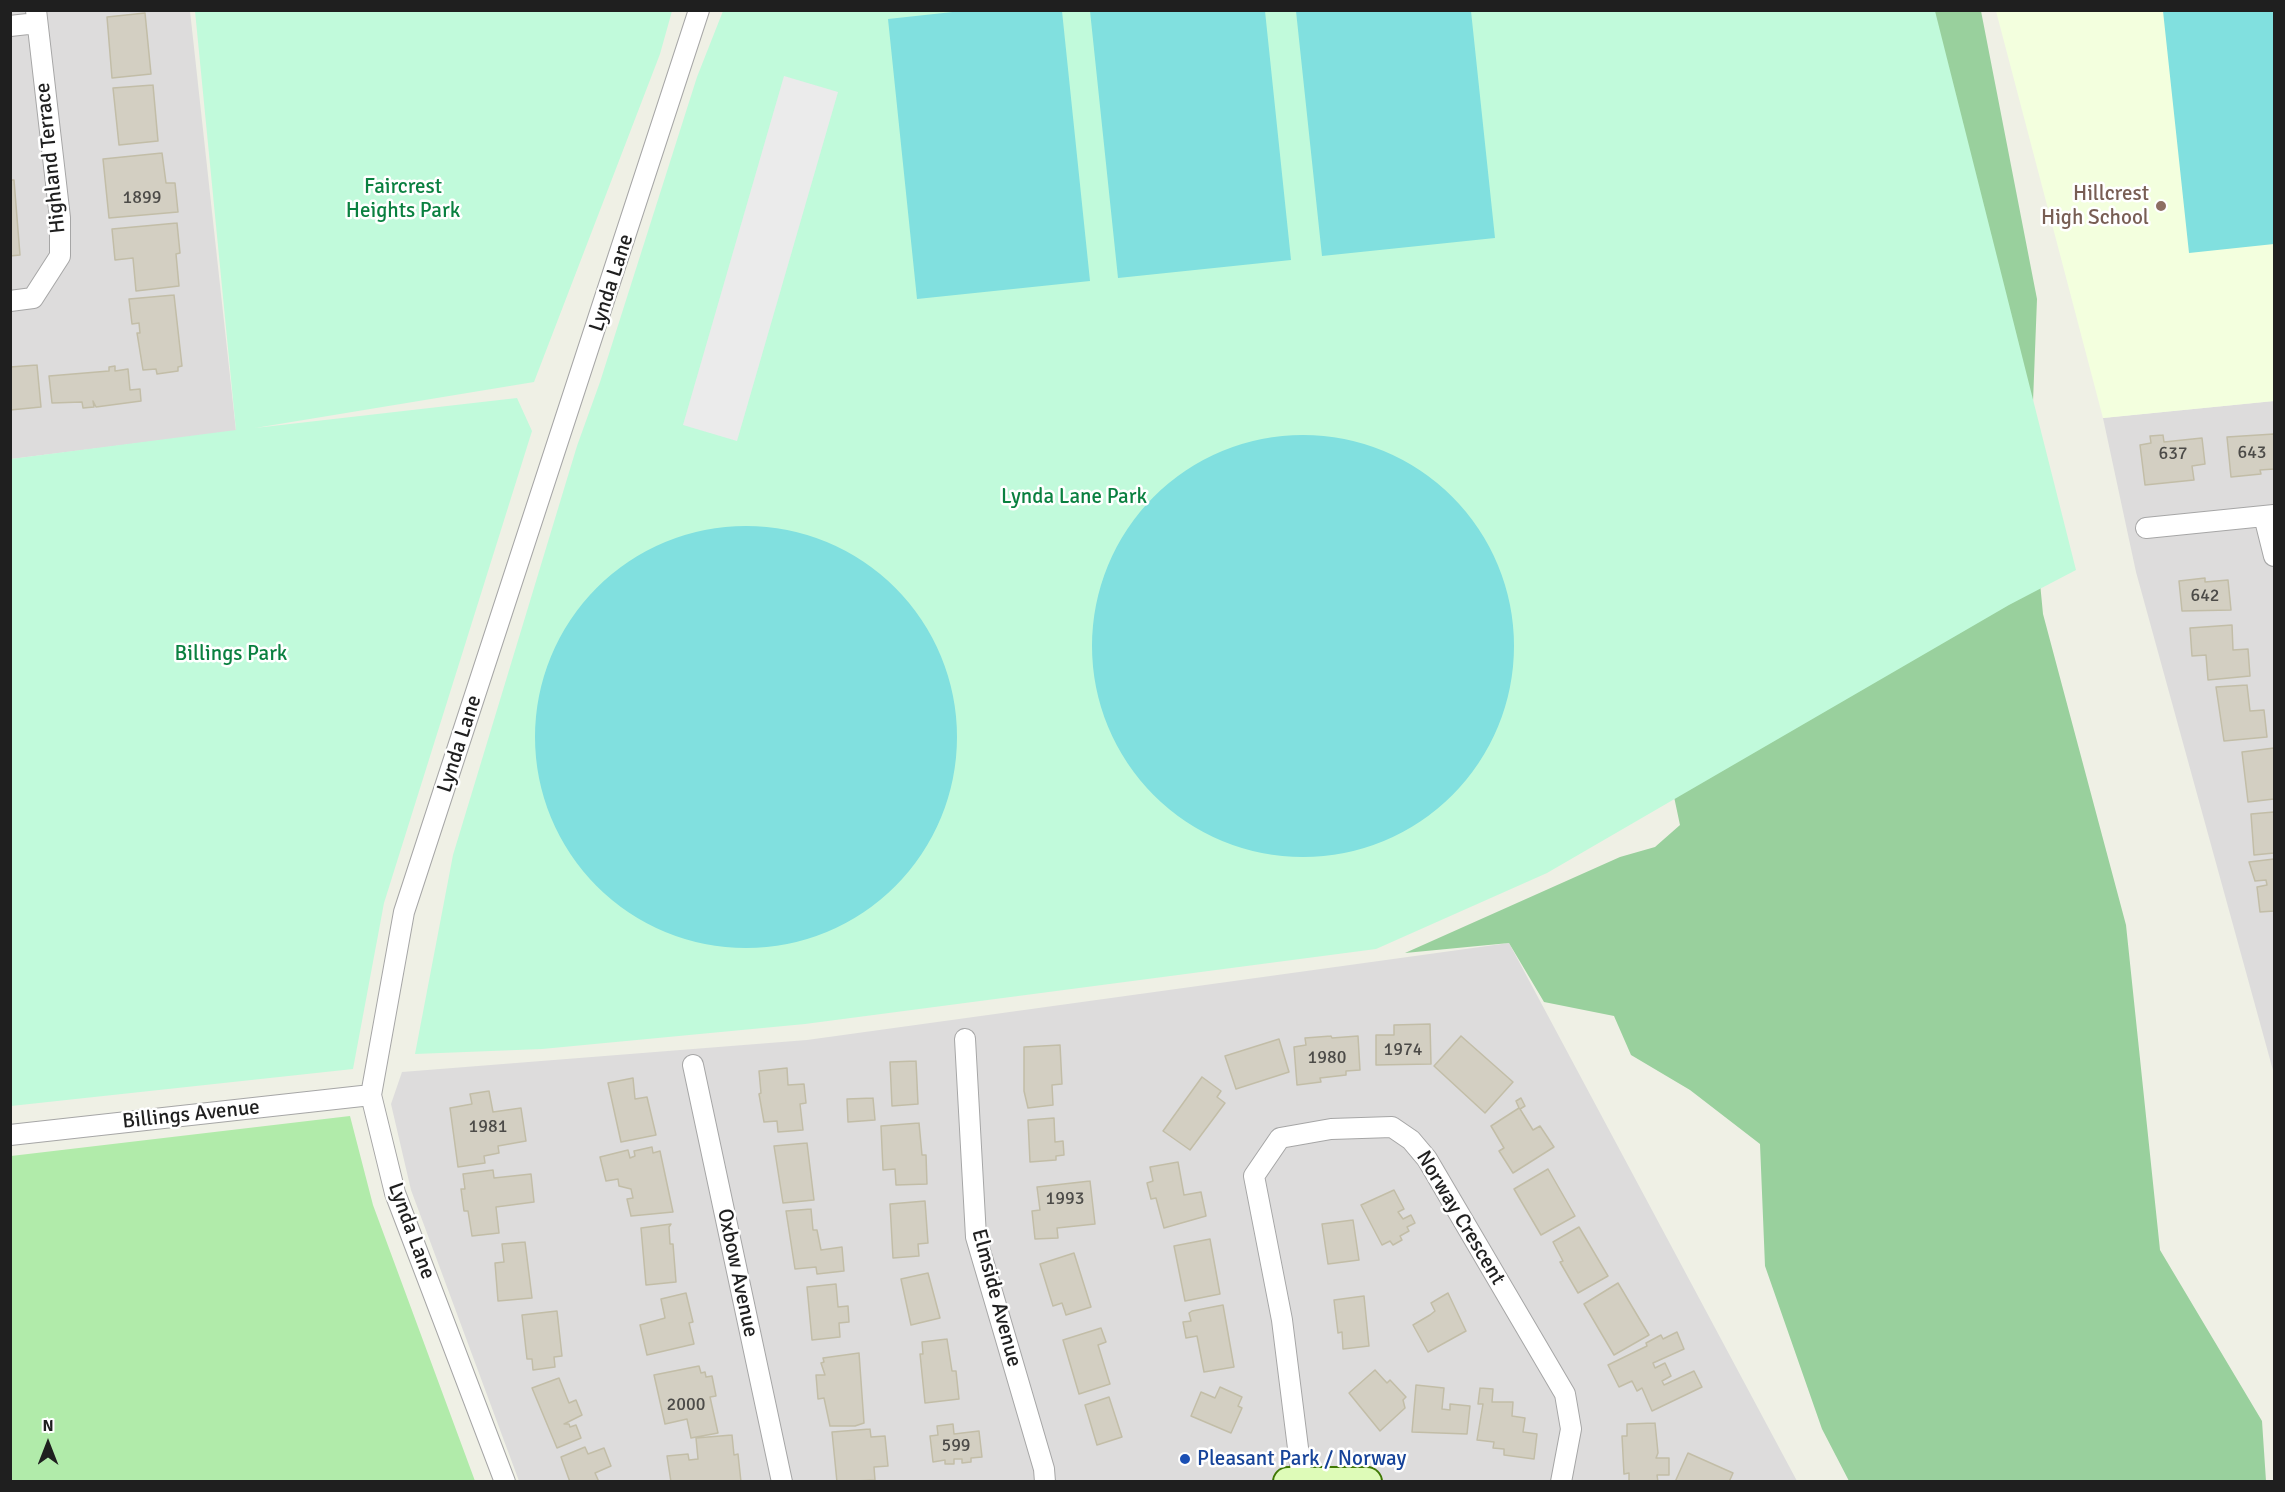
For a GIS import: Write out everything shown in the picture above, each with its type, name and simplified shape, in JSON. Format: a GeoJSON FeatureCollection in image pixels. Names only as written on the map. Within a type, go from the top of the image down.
{"type":"FeatureCollection","features":[{"type":"Feature","properties":{"kind":"street","name":"Lynda Lane"},"geometry":{"type":"LineString","coordinates":[[505,1482],[395,1193],[371,1095],[404,912],[699,10]]}},
{"type":"Feature","properties":{"kind":"street"},"geometry":{"type":"LineString","coordinates":[[10,26],[36,17]]}},
{"type":"Feature","properties":{"kind":"street","name":"Highland Terrace"},"geometry":{"type":"LineString","coordinates":[[10,301],[33,298],[60,256],[60,228],[36,17]]}},
{"type":"Feature","properties":{"kind":"street"},"geometry":{"type":"LineString","coordinates":[[2146,528],[2269,516],[2274,556]]}},
{"type":"Feature","properties":{"kind":"street","name":"Elmside Avenue"},"geometry":{"type":"LineString","coordinates":[[965,1039],[976,1237],[1044,1469],[1045,1482]]}},
{"type":"Feature","properties":{"kind":"street","name":"Oxbow Avenue"},"geometry":{"type":"LineString","coordinates":[[693,1065],[782,1482]]}},
{"type":"Feature","properties":{"kind":"street","name":"Billings Avenue"},"geometry":{"type":"LineString","coordinates":[[10,1135],[371,1095]]}},
{"type":"Feature","properties":{"kind":"street","name":"Norway Crescent"},"geometry":{"type":"LineString","coordinates":[[1295,1481],[1282,1320],[1254,1176],[1280,1138],[1331,1129],[1392,1127],[1411,1140],[1427,1159],[1565,1394],[1571,1429],[1561,1482]]}},
{"type":"Feature","properties":{"kind":"street"},"geometry":{"type":"LineString","coordinates":[[1295,1481],[1367,1482]]}},
{"type":"Feature","properties":{"kind":"shaded area"},"geometry":{"type":"Polygon","coordinates":[[[971,10],[1062,11],[1090,281],[917,299],[888,19],[971,10]]]}},
{"type":"Feature","properties":{"kind":"shaded area"},"geometry":{"type":"Polygon","coordinates":[[[10,11],[190,11],[236,431],[11,459],[10,11]]]}},
{"type":"Feature","properties":{"kind":"shaded area"},"geometry":{"type":"Polygon","coordinates":[[[1090,11],[1265,11],[1291,260],[1118,278],[1090,11]]]}},
{"type":"Feature","properties":{"kind":"shaded area"},"geometry":{"type":"Polygon","coordinates":[[[1296,11],[1471,11],[1495,238],[1322,256],[1296,11]]]}},
{"type":"Feature","properties":{"kind":"shaded area","name":"Hillcrest High School"},"geometry":{"type":"Polygon","coordinates":[[[1996,11],[2274,11],[2274,401],[2103,418],[1996,11]]]}},
{"type":"Feature","properties":{"kind":"shaded area"},"geometry":{"type":"Polygon","coordinates":[[[2163,11],[2274,11],[2274,244],[2189,253],[2163,11]]]}},
{"type":"Feature","properties":{"kind":"shaded area"},"geometry":{"type":"Polygon","coordinates":[[[784,76],[838,92],[737,441],[683,425],[784,76]]]}},
{"type":"Feature","properties":{"kind":"shaded area"},"geometry":{"type":"Polygon","coordinates":[[[2274,401],[2274,1074],[2136,572],[2103,418],[2274,401]]]}},
{"type":"Feature","properties":{"kind":"shaded area"},"geometry":{"type":"Polygon","coordinates":[[[1303,435],[1344,439],[1384,451],[1420,471],[1452,497],[1478,529],[1498,565],[1510,605],[1514,646],[1510,687],[1498,727],[1478,763],[1452,795],[1420,821],[1384,841],[1344,853],[1303,857],[1262,853],[1222,841],[1186,821],[1154,795],[1128,763],[1108,727],[1096,687],[1092,646],[1096,605],[1108,565],[1128,529],[1154,497],[1186,471],[1222,451],[1262,439],[1303,435]]]}},
{"type":"Feature","properties":{"kind":"shaded area"},"geometry":{"type":"Polygon","coordinates":[[[746,526],[787,530],[827,542],[863,562],[895,588],[921,620],[941,656],[953,696],[957,737],[953,778],[941,818],[921,854],[895,886],[863,912],[827,932],[787,944],[746,948],[705,944],[665,932],[629,912],[597,886],[571,854],[551,818],[539,778],[535,737],[539,696],[551,656],[571,620],[597,588],[629,562],[665,542],[705,530],[746,526]]]}},
{"type":"Feature","properties":{"kind":"shaded area"},"geometry":{"type":"Polygon","coordinates":[[[1509,943],[1797,1481],[519,1481],[411,1190],[391,1104],[402,1072],[807,1040],[1509,943]]]}},
{"type":"Feature","properties":{"kind":"green space","name":"Billings Park"},"geometry":{"type":"Polygon","coordinates":[[[195,11],[672,11],[660,54],[534,382],[255,428],[517,398],[532,431],[384,903],[353,1069],[11,1106],[11,459],[236,430],[195,11]]]}},
{"type":"Feature","properties":{"kind":"green space","name":"Lynda Lane Park"},"geometry":{"type":"Polygon","coordinates":[[[723,11],[1935,11],[2076,570],[2009,605],[1547,873],[1376,949],[805,1024],[542,1049],[415,1054],[453,855],[577,446],[600,382],[697,77],[723,11]]]}},
{"type":"Feature","properties":{"kind":"green space"},"geometry":{"type":"Polygon","coordinates":[[[1508,11],[1981,11],[2037,299],[2030,479],[2043,614],[2126,925],[2160,1250],[2262,1421],[2266,1481],[1849,1481],[1822,1429],[1765,1266],[1760,1144],[1690,1090],[1631,1055],[1614,1016],[1544,1002],[1509,943],[1405,953],[1620,857],[1655,847],[1680,825],[1508,11]]]}},
{"type":"Feature","properties":{"kind":"green space"},"geometry":{"type":"Polygon","coordinates":[[[350,1116],[373,1205],[475,1481],[11,1481],[11,1156],[350,1116]]]}},
{"type":"Feature","properties":{"kind":"building"},"geometry":{"type":"Polygon","coordinates":[[[145,13],[151,74],[112,78],[107,17],[145,13]]]}},
{"type":"Feature","properties":{"kind":"building"},"geometry":{"type":"Polygon","coordinates":[[[153,85],[158,141],[119,145],[113,88],[153,85]]]}},
{"type":"Feature","properties":{"kind":"building"},"geometry":{"type":"Polygon","coordinates":[[[162,153],[166,183],[175,183],[178,212],[109,218],[103,159],[162,153]]]}},
{"type":"Feature","properties":{"kind":"building"},"geometry":{"type":"Polygon","coordinates":[[[10,180],[14,180],[20,255],[10,256],[10,180]]]}},
{"type":"Feature","properties":{"kind":"building"},"geometry":{"type":"Polygon","coordinates":[[[177,223],[180,253],[176,254],[179,286],[136,291],[133,258],[115,260],[112,229],[177,223]]]}},
{"type":"Feature","properties":{"kind":"building"},"geometry":{"type":"Polygon","coordinates":[[[174,295],[182,366],[178,367],[178,371],[157,374],[156,369],[143,370],[137,333],[140,333],[139,323],[132,324],[129,299],[174,295]]]}},
{"type":"Feature","properties":{"kind":"building"},"geometry":{"type":"Polygon","coordinates":[[[37,365],[41,407],[10,410],[10,367],[37,365]]]}},
{"type":"Feature","properties":{"kind":"building"},"geometry":{"type":"Polygon","coordinates":[[[115,366],[115,371],[128,369],[130,390],[140,389],[141,401],[96,407],[93,401],[94,407],[83,408],[82,402],[52,403],[49,376],[109,371],[109,367],[115,366]]]}},
{"type":"Feature","properties":{"kind":"building"},"geometry":{"type":"Polygon","coordinates":[[[2274,434],[2274,469],[2260,470],[2261,474],[2231,477],[2227,437],[2274,434]]]}},
{"type":"Feature","properties":{"kind":"building"},"geometry":{"type":"Polygon","coordinates":[[[2163,435],[2164,442],[2202,438],[2205,464],[2192,466],[2194,480],[2145,485],[2140,445],[2151,443],[2150,436],[2163,435]]]}},
{"type":"Feature","properties":{"kind":"building"},"geometry":{"type":"Polygon","coordinates":[[[2205,578],[2205,582],[2228,580],[2231,610],[2182,611],[2179,581],[2205,578]]]}},
{"type":"Feature","properties":{"kind":"building"},"geometry":{"type":"Polygon","coordinates":[[[2232,625],[2233,650],[2248,649],[2250,676],[2208,680],[2206,655],[2192,656],[2190,628],[2232,625]]]}},
{"type":"Feature","properties":{"kind":"building"},"geometry":{"type":"Polygon","coordinates":[[[2247,685],[2250,711],[2264,710],[2267,737],[2224,741],[2216,687],[2247,685]]]}},
{"type":"Feature","properties":{"kind":"building"},"geometry":{"type":"Polygon","coordinates":[[[2274,748],[2274,799],[2248,802],[2242,752],[2274,748]]]}},
{"type":"Feature","properties":{"kind":"building"},"geometry":{"type":"Polygon","coordinates":[[[2274,812],[2274,853],[2254,855],[2251,814],[2274,812]]]}},
{"type":"Feature","properties":{"kind":"building"},"geometry":{"type":"Polygon","coordinates":[[[2274,859],[2274,911],[2260,912],[2257,887],[2267,885],[2266,880],[2255,881],[2249,862],[2274,859]]]}},
{"type":"Feature","properties":{"kind":"building"},"geometry":{"type":"Polygon","coordinates":[[[1430,1024],[1431,1064],[1376,1065],[1376,1035],[1394,1035],[1394,1025],[1430,1024]]]}},
{"type":"Feature","properties":{"kind":"building"},"geometry":{"type":"Polygon","coordinates":[[[1331,1036],[1332,1038],[1358,1036],[1360,1070],[1346,1071],[1346,1075],[1320,1078],[1321,1082],[1297,1085],[1294,1047],[1306,1045],[1305,1038],[1331,1036]]]}},
{"type":"Feature","properties":{"kind":"building"},"geometry":{"type":"Polygon","coordinates":[[[1461,1036],[1513,1082],[1485,1113],[1434,1066],[1461,1036]]]}},
{"type":"Feature","properties":{"kind":"building"},"geometry":{"type":"Polygon","coordinates":[[[1279,1039],[1289,1072],[1236,1089],[1225,1056],[1279,1039]]]}},
{"type":"Feature","properties":{"kind":"building"},"geometry":{"type":"Polygon","coordinates":[[[1060,1045],[1062,1084],[1052,1085],[1053,1105],[1028,1108],[1024,1091],[1024,1047],[1060,1045]]]}},
{"type":"Feature","properties":{"kind":"building"},"geometry":{"type":"Polygon","coordinates":[[[916,1061],[918,1104],[892,1106],[890,1062],[916,1061]]]}},
{"type":"Feature","properties":{"kind":"building"},"geometry":{"type":"Polygon","coordinates":[[[787,1068],[788,1085],[804,1084],[806,1103],[800,1104],[803,1130],[778,1132],[777,1121],[764,1122],[759,1094],[761,1093],[759,1071],[787,1068]]]}},
{"type":"Feature","properties":{"kind":"building"},"geometry":{"type":"Polygon","coordinates":[[[1202,1077],[1221,1091],[1217,1097],[1225,1103],[1190,1150],[1163,1131],[1202,1077]]]}},
{"type":"Feature","properties":{"kind":"building"},"geometry":{"type":"Polygon","coordinates":[[[633,1078],[635,1099],[647,1097],[656,1135],[621,1142],[608,1083],[633,1078]]]}},
{"type":"Feature","properties":{"kind":"building"},"geometry":{"type":"Polygon","coordinates":[[[489,1091],[493,1112],[521,1108],[526,1141],[498,1146],[499,1153],[484,1156],[485,1163],[458,1167],[450,1108],[472,1104],[470,1094],[489,1091]]]}},
{"type":"Feature","properties":{"kind":"building"},"geometry":{"type":"Polygon","coordinates":[[[873,1098],[875,1120],[848,1122],[847,1099],[873,1098]]]}},
{"type":"Feature","properties":{"kind":"building"},"geometry":{"type":"Polygon","coordinates":[[[1521,1098],[1525,1106],[1520,1109],[1533,1130],[1540,1126],[1554,1147],[1513,1173],[1499,1151],[1504,1148],[1491,1126],[1519,1108],[1516,1101],[1521,1098]]]}},
{"type":"Feature","properties":{"kind":"building"},"geometry":{"type":"Polygon","coordinates":[[[1054,1118],[1055,1142],[1063,1141],[1064,1155],[1056,1156],[1056,1160],[1030,1162],[1028,1120],[1054,1118]]]}},
{"type":"Feature","properties":{"kind":"building"},"geometry":{"type":"Polygon","coordinates":[[[919,1123],[922,1155],[926,1155],[927,1184],[896,1185],[895,1169],[883,1170],[881,1126],[919,1123]]]}},
{"type":"Feature","properties":{"kind":"building"},"geometry":{"type":"Polygon","coordinates":[[[807,1143],[814,1200],[783,1203],[774,1146],[807,1143]]]}},
{"type":"Feature","properties":{"kind":"building"},"geometry":{"type":"Polygon","coordinates":[[[652,1147],[653,1153],[660,1151],[673,1212],[631,1216],[627,1199],[633,1198],[631,1189],[619,1186],[618,1179],[606,1181],[600,1157],[628,1150],[630,1158],[635,1156],[634,1151],[652,1147]]]}},
{"type":"Feature","properties":{"kind":"building"},"geometry":{"type":"Polygon","coordinates":[[[1178,1162],[1184,1195],[1201,1192],[1206,1216],[1164,1228],[1156,1198],[1151,1199],[1147,1183],[1153,1181],[1150,1167],[1178,1162]]]}},
{"type":"Feature","properties":{"kind":"building"},"geometry":{"type":"Polygon","coordinates":[[[1548,1169],[1575,1216],[1541,1235],[1514,1189],[1548,1169]]]}},
{"type":"Feature","properties":{"kind":"building"},"geometry":{"type":"Polygon","coordinates":[[[493,1170],[494,1178],[531,1174],[534,1202],[496,1207],[499,1233],[472,1236],[468,1211],[464,1211],[461,1189],[465,1189],[463,1174],[493,1170]]]}},
{"type":"Feature","properties":{"kind":"building"},"geometry":{"type":"Polygon","coordinates":[[[1090,1181],[1095,1224],[1057,1228],[1058,1238],[1035,1239],[1032,1211],[1040,1210],[1037,1187],[1090,1181]]]}},
{"type":"Feature","properties":{"kind":"building"},"geometry":{"type":"Polygon","coordinates":[[[1394,1190],[1404,1209],[1398,1212],[1403,1219],[1411,1215],[1415,1223],[1407,1227],[1409,1231],[1400,1236],[1402,1240],[1393,1245],[1390,1241],[1382,1245],[1361,1205],[1394,1190]]]}},
{"type":"Feature","properties":{"kind":"building"},"geometry":{"type":"Polygon","coordinates":[[[925,1201],[928,1243],[918,1244],[919,1256],[893,1258],[890,1204],[925,1201]]]}},
{"type":"Feature","properties":{"kind":"building"},"geometry":{"type":"Polygon","coordinates":[[[811,1209],[813,1230],[817,1230],[821,1250],[842,1247],[844,1271],[817,1274],[816,1267],[795,1269],[786,1211],[811,1209]]]}},
{"type":"Feature","properties":{"kind":"building"},"geometry":{"type":"Polygon","coordinates":[[[1353,1220],[1359,1260],[1328,1264],[1322,1224],[1353,1220]]]}},
{"type":"Feature","properties":{"kind":"building"},"geometry":{"type":"Polygon","coordinates":[[[671,1224],[669,1227],[670,1244],[673,1244],[676,1282],[646,1285],[641,1228],[671,1224]]]}},
{"type":"Feature","properties":{"kind":"building"},"geometry":{"type":"Polygon","coordinates":[[[1579,1227],[1608,1276],[1578,1293],[1560,1262],[1563,1261],[1553,1242],[1579,1227]]]}},
{"type":"Feature","properties":{"kind":"building"},"geometry":{"type":"Polygon","coordinates":[[[1210,1239],[1220,1294],[1185,1301],[1174,1246],[1210,1239]]]}},
{"type":"Feature","properties":{"kind":"building"},"geometry":{"type":"Polygon","coordinates":[[[525,1242],[532,1298],[498,1301],[495,1263],[504,1262],[502,1244],[525,1242]]]}},
{"type":"Feature","properties":{"kind":"building"},"geometry":{"type":"Polygon","coordinates":[[[1074,1253],[1091,1307],[1066,1315],[1062,1303],[1053,1306],[1040,1264],[1074,1253]]]}},
{"type":"Feature","properties":{"kind":"building"},"geometry":{"type":"Polygon","coordinates":[[[928,1273],[940,1318],[911,1325],[901,1279],[928,1273]]]}},
{"type":"Feature","properties":{"kind":"building"},"geometry":{"type":"Polygon","coordinates":[[[1618,1283],[1649,1335],[1614,1355],[1584,1304],[1618,1283]]]}},
{"type":"Feature","properties":{"kind":"building"},"geometry":{"type":"Polygon","coordinates":[[[836,1284],[838,1307],[848,1306],[849,1322],[839,1323],[840,1337],[812,1340],[807,1287],[836,1284]]]}},
{"type":"Feature","properties":{"kind":"building"},"geometry":{"type":"Polygon","coordinates":[[[686,1293],[693,1322],[689,1323],[694,1344],[647,1355],[640,1325],[665,1318],[661,1299],[686,1293]]]}},
{"type":"Feature","properties":{"kind":"building"},"geometry":{"type":"Polygon","coordinates":[[[1448,1293],[1466,1331],[1428,1352],[1413,1325],[1435,1311],[1431,1303],[1448,1293]]]}},
{"type":"Feature","properties":{"kind":"building"},"geometry":{"type":"Polygon","coordinates":[[[1364,1296],[1369,1346],[1343,1349],[1342,1332],[1338,1333],[1334,1300],[1364,1296]]]}},
{"type":"Feature","properties":{"kind":"building"},"geometry":{"type":"Polygon","coordinates":[[[1223,1305],[1234,1367],[1204,1372],[1197,1336],[1186,1338],[1183,1322],[1191,1321],[1189,1313],[1192,1311],[1223,1305]]]}},
{"type":"Feature","properties":{"kind":"building"},"geometry":{"type":"Polygon","coordinates":[[[557,1311],[562,1356],[554,1357],[555,1367],[533,1370],[532,1359],[527,1359],[522,1315],[557,1311]]]}},
{"type":"Feature","properties":{"kind":"building"},"geometry":{"type":"Polygon","coordinates":[[[1101,1328],[1106,1342],[1098,1345],[1110,1384],[1079,1394],[1063,1340],[1101,1328]]]}},
{"type":"Feature","properties":{"kind":"building"},"geometry":{"type":"Polygon","coordinates":[[[1677,1332],[1684,1349],[1653,1363],[1655,1368],[1665,1363],[1671,1376],[1662,1381],[1664,1385],[1694,1371],[1702,1387],[1652,1411],[1642,1388],[1637,1391],[1632,1381],[1619,1387],[1608,1365],[1647,1346],[1646,1343],[1661,1335],[1663,1339],[1677,1332]]]}},
{"type":"Feature","properties":{"kind":"building"},"geometry":{"type":"Polygon","coordinates":[[[947,1339],[952,1371],[956,1371],[959,1399],[925,1403],[920,1354],[923,1354],[922,1342],[947,1339]]]}},
{"type":"Feature","properties":{"kind":"building"},"geometry":{"type":"Polygon","coordinates":[[[859,1353],[864,1423],[855,1426],[830,1426],[824,1398],[818,1399],[816,1375],[825,1375],[821,1363],[824,1362],[823,1358],[859,1353]]]}},
{"type":"Feature","properties":{"kind":"building"},"geometry":{"type":"Polygon","coordinates":[[[699,1366],[701,1373],[705,1372],[706,1377],[712,1376],[716,1396],[710,1397],[718,1433],[691,1438],[687,1419],[665,1424],[654,1375],[699,1366]]]}},
{"type":"Feature","properties":{"kind":"building"},"geometry":{"type":"Polygon","coordinates":[[[1375,1370],[1387,1383],[1390,1380],[1406,1397],[1403,1400],[1405,1408],[1380,1431],[1349,1393],[1375,1370]]]}},
{"type":"Feature","properties":{"kind":"building"},"geometry":{"type":"Polygon","coordinates":[[[559,1378],[569,1403],[576,1400],[582,1415],[564,1424],[569,1424],[570,1427],[576,1425],[581,1438],[557,1448],[532,1388],[559,1378]]]}},
{"type":"Feature","properties":{"kind":"building"},"geometry":{"type":"Polygon","coordinates":[[[1416,1385],[1444,1388],[1442,1409],[1450,1410],[1450,1404],[1470,1406],[1467,1434],[1412,1432],[1416,1385]]]}},
{"type":"Feature","properties":{"kind":"building"},"geometry":{"type":"Polygon","coordinates":[[[1220,1387],[1242,1397],[1238,1406],[1242,1408],[1231,1433],[1191,1416],[1201,1392],[1215,1398],[1220,1387]]]}},
{"type":"Feature","properties":{"kind":"building"},"geometry":{"type":"Polygon","coordinates":[[[1480,1388],[1493,1389],[1492,1402],[1513,1402],[1512,1416],[1525,1418],[1523,1432],[1537,1434],[1534,1459],[1504,1455],[1504,1449],[1493,1448],[1494,1442],[1477,1440],[1483,1404],[1478,1404],[1480,1388]]]}},
{"type":"Feature","properties":{"kind":"building"},"geometry":{"type":"Polygon","coordinates":[[[1109,1397],[1122,1437],[1097,1445],[1085,1405],[1109,1397]]]}},
{"type":"Feature","properties":{"kind":"building"},"geometry":{"type":"Polygon","coordinates":[[[1655,1423],[1658,1453],[1656,1458],[1669,1458],[1669,1475],[1657,1475],[1658,1482],[1629,1482],[1629,1473],[1624,1474],[1622,1436],[1627,1436],[1627,1424],[1655,1423]]]}},
{"type":"Feature","properties":{"kind":"building"},"geometry":{"type":"Polygon","coordinates":[[[953,1424],[954,1434],[979,1431],[982,1457],[971,1458],[971,1462],[962,1463],[962,1459],[954,1459],[954,1464],[945,1464],[945,1460],[933,1462],[930,1436],[938,1435],[937,1426],[953,1424]]]}},
{"type":"Feature","properties":{"kind":"building"},"geometry":{"type":"Polygon","coordinates":[[[870,1429],[871,1437],[885,1436],[888,1466],[874,1467],[875,1480],[837,1482],[832,1432],[870,1429]]]}},
{"type":"Feature","properties":{"kind":"building"},"geometry":{"type":"Polygon","coordinates":[[[732,1435],[734,1455],[738,1454],[741,1482],[671,1482],[667,1456],[688,1454],[689,1460],[698,1459],[696,1438],[732,1435]]]}},
{"type":"Feature","properties":{"kind":"building"},"geometry":{"type":"Polygon","coordinates":[[[585,1447],[588,1454],[604,1448],[611,1466],[595,1473],[599,1482],[570,1482],[561,1457],[585,1447]]]}},
{"type":"Feature","properties":{"kind":"building"},"geometry":{"type":"Polygon","coordinates":[[[1688,1453],[1733,1473],[1729,1482],[1675,1482],[1688,1453]]]}},
{"type":"Feature","properties":{"kind":"place","name":"Hillcrest High School"},"geometry":{"type":"Point","coordinates":[2161,206]}},
{"type":"Feature","properties":{"kind":"place","name":"Pleasant Park / Norway"},"geometry":{"type":"Point","coordinates":[1185,1459]}},
{"type":"Feature","properties":{"kind":"park label","name":"Faircrest Heights Park"},"geometry":{"type":"Point","coordinates":[403,199]}}]}
